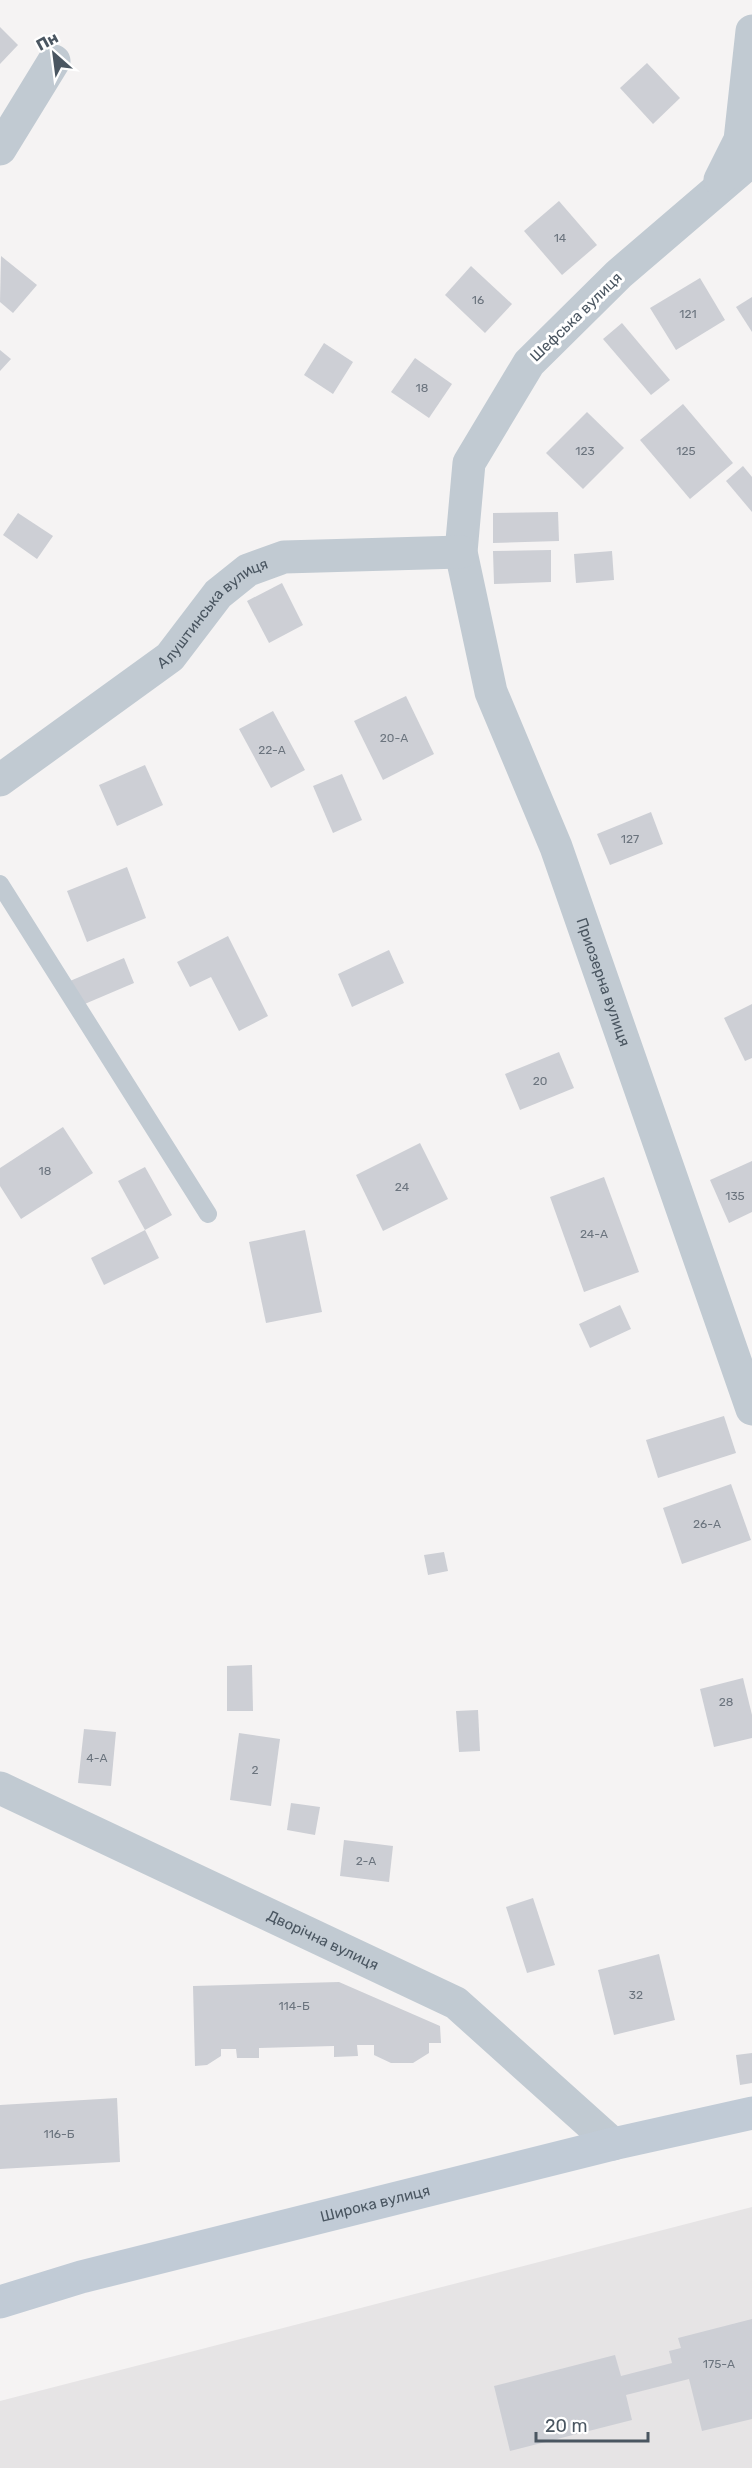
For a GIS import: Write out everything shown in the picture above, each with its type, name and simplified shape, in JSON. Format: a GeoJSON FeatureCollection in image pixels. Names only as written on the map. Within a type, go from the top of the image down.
{"type":"FeatureCollection","features":[{"type":"Feature","properties":{"kind":"main road","name":"Широка вулиця"},"geometry":{"type":"LineString","coordinates":[[0,2302],[81,2277],[613,2144],[752,2113]]}},
{"type":"Feature","properties":{"kind":"street"},"geometry":{"type":"LineString","coordinates":[[714,193],[740,140],[752,31]]}},
{"type":"Feature","properties":{"kind":"street"},"geometry":{"type":"LineString","coordinates":[[0,148],[54,61]]}},
{"type":"Feature","properties":{"kind":"street","name":"Шефська вулиця"},"geometry":{"type":"LineString","coordinates":[[461,552],[469,463],[529,363],[619,274],[752,160]]}},
{"type":"Feature","properties":{"kind":"street","name":"Алуштинська вулиця"},"geometry":{"type":"LineString","coordinates":[[0,780],[170,657],[218,594],[248,570],[284,557],[461,552]]}},
{"type":"Feature","properties":{"kind":"street","name":"Приозерна вулиця"},"geometry":{"type":"LineString","coordinates":[[461,552],[491,692],[556,847],[752,1408]]}},
{"type":"Feature","properties":{"kind":"street","name":"Дворічна вулиця"},"geometry":{"type":"LineString","coordinates":[[0,1788],[456,2003],[613,2144]]}},
{"type":"Feature","properties":{"kind":"lane"},"geometry":{"type":"LineString","coordinates":[[0,884],[208,1214]]}},
{"type":"Feature","properties":{"kind":"shaded area"},"geometry":{"type":"Polygon","coordinates":[[[752,2207],[752,2468],[0,2468],[0,2401],[752,2207]]]}},
{"type":"Feature","properties":{"kind":"building"},"geometry":{"type":"Polygon","coordinates":[[[0,27],[18,45],[0,64],[0,27]]]}},
{"type":"Feature","properties":{"kind":"building"},"geometry":{"type":"Polygon","coordinates":[[[647,63],[680,98],[653,124],[620,88],[647,63]]]}},
{"type":"Feature","properties":{"kind":"building"},"geometry":{"type":"Polygon","coordinates":[[[559,201],[597,245],[562,275],[524,231],[559,201]]]}},
{"type":"Feature","properties":{"kind":"building"},"geometry":{"type":"Polygon","coordinates":[[[1,256],[37,285],[13,313],[0,302],[1,256]]]}},
{"type":"Feature","properties":{"kind":"building"},"geometry":{"type":"Polygon","coordinates":[[[471,266],[512,304],[485,333],[445,295],[471,266]]]}},
{"type":"Feature","properties":{"kind":"building"},"geometry":{"type":"Polygon","coordinates":[[[700,278],[725,320],[676,350],[650,308],[700,278]]]}},
{"type":"Feature","properties":{"kind":"building"},"geometry":{"type":"Polygon","coordinates":[[[752,297],[752,332],[736,307],[752,297]]]}},
{"type":"Feature","properties":{"kind":"building"},"geometry":{"type":"Polygon","coordinates":[[[622,323],[670,380],[651,395],[603,339],[622,323]]]}},
{"type":"Feature","properties":{"kind":"building"},"geometry":{"type":"Polygon","coordinates":[[[324,343],[353,362],[333,394],[304,375],[324,343]]]}},
{"type":"Feature","properties":{"kind":"building"},"geometry":{"type":"Polygon","coordinates":[[[0,350],[11,359],[0,371],[0,350]]]}},
{"type":"Feature","properties":{"kind":"building"},"geometry":{"type":"Polygon","coordinates":[[[415,358],[452,384],[429,418],[391,392],[415,358]]]}},
{"type":"Feature","properties":{"kind":"building"},"geometry":{"type":"Polygon","coordinates":[[[683,404],[733,463],[690,499],[640,440],[683,404]]]}},
{"type":"Feature","properties":{"kind":"building"},"geometry":{"type":"Polygon","coordinates":[[[587,412],[624,448],[583,489],[546,453],[587,412]]]}},
{"type":"Feature","properties":{"kind":"building"},"geometry":{"type":"Polygon","coordinates":[[[743,466],[752,477],[752,512],[726,481],[743,466]]]}},
{"type":"Feature","properties":{"kind":"building"},"geometry":{"type":"Polygon","coordinates":[[[558,512],[559,541],[493,543],[493,513],[558,512]]]}},
{"type":"Feature","properties":{"kind":"building"},"geometry":{"type":"Polygon","coordinates":[[[18,513],[53,536],[37,559],[3,535],[18,513]]]}},
{"type":"Feature","properties":{"kind":"building"},"geometry":{"type":"Polygon","coordinates":[[[551,550],[551,582],[494,584],[493,551],[551,550]]]}},
{"type":"Feature","properties":{"kind":"building"},"geometry":{"type":"Polygon","coordinates":[[[612,551],[614,580],[576,583],[574,554],[612,551]]]}},
{"type":"Feature","properties":{"kind":"building"},"geometry":{"type":"Polygon","coordinates":[[[282,583],[303,625],[269,643],[247,601],[282,583]]]}},
{"type":"Feature","properties":{"kind":"building"},"geometry":{"type":"Polygon","coordinates":[[[406,696],[434,754],[383,780],[354,721],[406,696]]]}},
{"type":"Feature","properties":{"kind":"building"},"geometry":{"type":"Polygon","coordinates":[[[273,711],[305,770],[271,788],[239,729],[273,711]]]}},
{"type":"Feature","properties":{"kind":"building"},"geometry":{"type":"Polygon","coordinates":[[[145,765],[163,805],[117,826],[99,785],[145,765]]]}},
{"type":"Feature","properties":{"kind":"building"},"geometry":{"type":"Polygon","coordinates":[[[342,774],[362,820],[333,833],[313,786],[342,774]]]}},
{"type":"Feature","properties":{"kind":"building"},"geometry":{"type":"Polygon","coordinates":[[[651,812],[663,844],[610,865],[597,834],[651,812]]]}},
{"type":"Feature","properties":{"kind":"building"},"geometry":{"type":"Polygon","coordinates":[[[127,867],[146,918],[87,942],[67,891],[127,867]]]}},
{"type":"Feature","properties":{"kind":"building"},"geometry":{"type":"Polygon","coordinates":[[[228,936],[268,1016],[239,1031],[211,977],[190,987],[177,962],[228,936]]]}},
{"type":"Feature","properties":{"kind":"building"},"geometry":{"type":"Polygon","coordinates":[[[389,950],[404,983],[352,1007],[338,974],[389,950]]]}},
{"type":"Feature","properties":{"kind":"building"},"geometry":{"type":"Polygon","coordinates":[[[124,958],[134,983],[80,1006],[70,981],[124,958]]]}},
{"type":"Feature","properties":{"kind":"building"},"geometry":{"type":"Polygon","coordinates":[[[752,1004],[752,1058],[745,1061],[724,1018],[752,1004]]]}},
{"type":"Feature","properties":{"kind":"building"},"geometry":{"type":"Polygon","coordinates":[[[559,1052],[574,1088],[520,1110],[505,1074],[559,1052]]]}},
{"type":"Feature","properties":{"kind":"building"},"geometry":{"type":"Polygon","coordinates":[[[63,1127],[93,1173],[21,1219],[0,1186],[0,1168],[63,1127]]]}},
{"type":"Feature","properties":{"kind":"building"},"geometry":{"type":"Polygon","coordinates":[[[420,1143],[448,1199],[383,1231],[356,1175],[420,1143]]]}},
{"type":"Feature","properties":{"kind":"building"},"geometry":{"type":"Polygon","coordinates":[[[752,1161],[752,1212],[729,1223],[710,1180],[752,1161]]]}},
{"type":"Feature","properties":{"kind":"building"},"geometry":{"type":"Polygon","coordinates":[[[145,1167],[172,1215],[145,1230],[118,1181],[145,1167]]]}},
{"type":"Feature","properties":{"kind":"building"},"geometry":{"type":"Polygon","coordinates":[[[604,1177],[639,1272],[584,1292],[550,1197],[604,1177]]]}},
{"type":"Feature","properties":{"kind":"building"},"geometry":{"type":"Polygon","coordinates":[[[145,1230],[159,1258],[104,1285],[91,1258],[145,1230]]]}},
{"type":"Feature","properties":{"kind":"building"},"geometry":{"type":"Polygon","coordinates":[[[305,1230],[322,1312],[266,1323],[249,1242],[305,1230]]]}},
{"type":"Feature","properties":{"kind":"building"},"geometry":{"type":"Polygon","coordinates":[[[620,1305],[631,1329],[590,1348],[579,1324],[620,1305]]]}},
{"type":"Feature","properties":{"kind":"building"},"geometry":{"type":"Polygon","coordinates":[[[724,1416],[736,1453],[658,1478],[646,1440],[724,1416]]]}},
{"type":"Feature","properties":{"kind":"building"},"geometry":{"type":"Polygon","coordinates":[[[731,1484],[751,1540],[682,1564],[663,1508],[731,1484]]]}},
{"type":"Feature","properties":{"kind":"building"},"geometry":{"type":"Polygon","coordinates":[[[444,1552],[448,1571],[428,1575],[424,1555],[444,1552]]]}},
{"type":"Feature","properties":{"kind":"building"},"geometry":{"type":"Polygon","coordinates":[[[252,1665],[253,1711],[227,1711],[227,1666],[252,1665]]]}},
{"type":"Feature","properties":{"kind":"building"},"geometry":{"type":"Polygon","coordinates":[[[743,1678],[752,1715],[752,1738],[714,1747],[700,1689],[743,1678]]]}},
{"type":"Feature","properties":{"kind":"building"},"geometry":{"type":"Polygon","coordinates":[[[478,1710],[480,1751],[459,1752],[456,1711],[478,1710]]]}},
{"type":"Feature","properties":{"kind":"building"},"geometry":{"type":"Polygon","coordinates":[[[84,1729],[116,1732],[111,1786],[78,1783],[84,1729]]]}},
{"type":"Feature","properties":{"kind":"building"},"geometry":{"type":"Polygon","coordinates":[[[239,1733],[280,1739],[271,1806],[230,1800],[239,1733]]]}},
{"type":"Feature","properties":{"kind":"building"},"geometry":{"type":"Polygon","coordinates":[[[291,1803],[320,1807],[315,1835],[287,1830],[291,1803]]]}},
{"type":"Feature","properties":{"kind":"building"},"geometry":{"type":"Polygon","coordinates":[[[344,1840],[393,1846],[389,1882],[340,1876],[344,1840]]]}},
{"type":"Feature","properties":{"kind":"building"},"geometry":{"type":"Polygon","coordinates":[[[533,1898],[555,1965],[527,1973],[506,1907],[533,1898]]]}},
{"type":"Feature","properties":{"kind":"building"},"geometry":{"type":"Polygon","coordinates":[[[659,1954],[675,2020],[614,2035],[598,1970],[659,1954]]]}},
{"type":"Feature","properties":{"kind":"building"},"geometry":{"type":"Polygon","coordinates":[[[339,1982],[440,2026],[441,2043],[429,2043],[429,2053],[413,2063],[391,2063],[374,2055],[374,2045],[357,2045],[358,2056],[334,2057],[334,2046],[259,2048],[259,2058],[237,2058],[236,2049],[221,2049],[221,2056],[207,2065],[195,2066],[193,1986],[339,1982]]]}},
{"type":"Feature","properties":{"kind":"building"},"geometry":{"type":"Polygon","coordinates":[[[752,2053],[752,2083],[740,2085],[736,2055],[752,2053]]]}},
{"type":"Feature","properties":{"kind":"building"},"geometry":{"type":"Polygon","coordinates":[[[117,2098],[120,2162],[0,2169],[0,2105],[117,2098]]]}},
{"type":"Feature","properties":{"kind":"building"},"geometry":{"type":"Polygon","coordinates":[[[752,2319],[752,2419],[702,2431],[689,2379],[626,2395],[632,2420],[510,2451],[494,2386],[615,2355],[621,2376],[672,2363],[669,2351],[681,2348],[678,2338],[752,2319]]]}}]}
